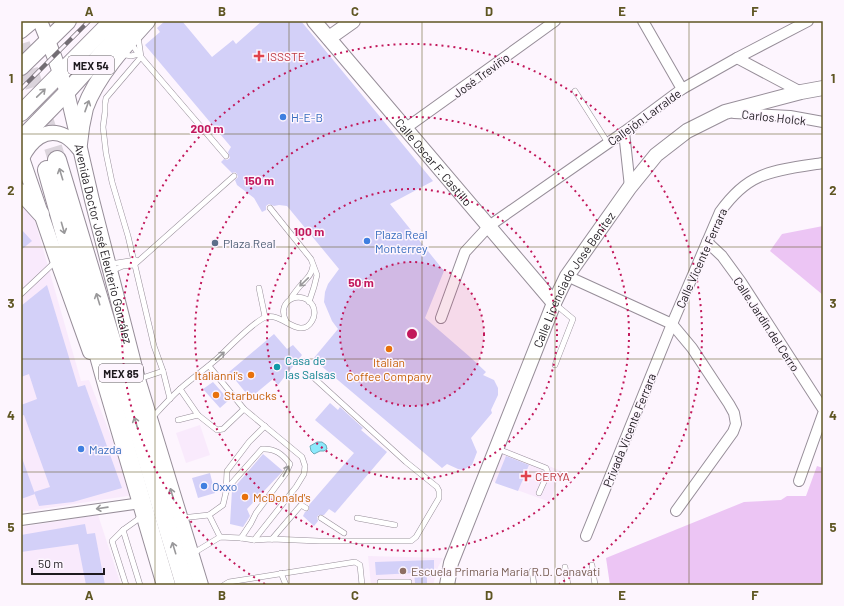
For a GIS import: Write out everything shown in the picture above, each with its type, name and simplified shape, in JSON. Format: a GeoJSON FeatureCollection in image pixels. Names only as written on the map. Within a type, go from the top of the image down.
{"type":"FeatureCollection","features":[{"type":"Feature","properties":{"kind":"highway","name":"Avenida Doctor José Eleuterio González"},"geometry":{"type":"LineString","coordinates":[[166,585],[108,388],[51,162],[185,585]]}},
{"type":"Feature","properties":{"kind":"main road"},"geometry":{"type":"LineString","coordinates":[[21,67],[68,21]]}},
{"type":"Feature","properties":{"kind":"main road","name":"MEX 54"},"geometry":{"type":"LineString","coordinates":[[21,113],[112,21]]}},
{"type":"Feature","properties":{"kind":"main road"},"geometry":{"type":"LineString","coordinates":[[88,45],[132,29]]}},
{"type":"Feature","properties":{"kind":"main road"},"geometry":{"type":"LineString","coordinates":[[79,146],[82,122],[92,92],[118,54],[132,29]]}},
{"type":"Feature","properties":{"kind":"main road","name":"MEX 54"},"geometry":{"type":"LineString","coordinates":[[21,139],[132,29]]}},
{"type":"Feature","properties":{"kind":"main road"},"geometry":{"type":"LineString","coordinates":[[21,192],[41,214]]}},
{"type":"Feature","properties":{"kind":"street"},"geometry":{"type":"LineString","coordinates":[[21,31],[33,21]]}},
{"type":"Feature","properties":{"kind":"street","name":"MEX 85"},"geometry":{"type":"LineString","coordinates":[[40,21],[49,41]]}},
{"type":"Feature","properties":{"kind":"street","name":"Calle Oscar F. Castillo"},"geometry":{"type":"LineString","coordinates":[[314,21],[554,303]]}},
{"type":"Feature","properties":{"kind":"street"},"geometry":{"type":"LineString","coordinates":[[329,38],[353,21]]}},
{"type":"Feature","properties":{"kind":"street","name":"José Treviño"},"geometry":{"type":"LineString","coordinates":[[406,128],[555,21]]}},
{"type":"Feature","properties":{"kind":"street"},"geometry":{"type":"LineString","coordinates":[[643,21],[682,89]]}},
{"type":"Feature","properties":{"kind":"street","name":"Callejón Larralde"},"geometry":{"type":"LineString","coordinates":[[441,318],[465,252],[489,226],[624,132],[682,89],[808,21]]}},
{"type":"Feature","properties":{"kind":"street","name":"Avenida Doctor José Eleuterio González"},"geometry":{"type":"LineString","coordinates":[[49,41],[67,92],[109,268],[138,379],[201,585]]}},
{"type":"Feature","properties":{"kind":"street"},"geometry":{"type":"LineString","coordinates":[[737,58],[801,92]]}},
{"type":"Feature","properties":{"kind":"street","name":"Calle Licenciado José Benítez"},"geometry":{"type":"LineString","coordinates":[[447,585],[451,563],[554,303],[567,276],[630,187],[656,155],[687,131],[725,112],[801,92],[823,88]]}},
{"type":"Feature","properties":{"kind":"street","name":"Carlos Holck"},"geometry":{"type":"LineString","coordinates":[[725,112],[790,116],[823,122]]}},
{"type":"Feature","properties":{"kind":"street"},"geometry":{"type":"LineString","coordinates":[[624,132],[630,187]]}},
{"type":"Feature","properties":{"kind":"street"},"geometry":{"type":"LineString","coordinates":[[79,146],[64,136],[50,134],[35,140],[30,144],[22,156],[98,374],[108,388]]}},
{"type":"Feature","properties":{"kind":"street","name":"Calle Vicente Ferrara"},"geometry":{"type":"LineString","coordinates":[[672,324],[720,212],[731,198],[744,186],[758,177],[823,163]]}},
{"type":"Feature","properties":{"kind":"street","name":"Calle Jardín del Cerro"},"geometry":{"type":"LineString","coordinates":[[707,242],[722,256],[741,282],[823,409]]}},
{"type":"Feature","properties":{"kind":"street"},"geometry":{"type":"LineString","coordinates":[[567,276],[672,324],[692,348],[721,390],[734,413],[736,424],[733,432],[676,511]]}},
{"type":"Feature","properties":{"kind":"street","name":"Privada Vicente Ferrara"},"geometry":{"type":"LineString","coordinates":[[586,536],[672,324]]}},
{"type":"Feature","properties":{"kind":"street"},"geometry":{"type":"LineString","coordinates":[[799,481],[823,414]]}},
{"type":"Feature","properties":{"kind":"street"},"geometry":{"type":"LineString","coordinates":[[21,520],[142,507]]}},
{"type":"Feature","properties":{"kind":"lane"},"geometry":{"type":"LineString","coordinates":[[132,29],[140,56],[226,156]]}},
{"type":"Feature","properties":{"kind":"lane"},"geometry":{"type":"LineString","coordinates":[[132,29],[140,56]]}},
{"type":"Feature","properties":{"kind":"lane"},"geometry":{"type":"LineString","coordinates":[[118,54],[140,56]]}},
{"type":"Feature","properties":{"kind":"lane"},"geometry":{"type":"LineString","coordinates":[[140,56],[106,98],[104,104],[105,112],[103,127],[106,153],[112,182],[135,262],[154,346],[170,399]]}},
{"type":"Feature","properties":{"kind":"lane"},"geometry":{"type":"LineString","coordinates":[[575,91],[608,143]]}},
{"type":"Feature","properties":{"kind":"lane"},"geometry":{"type":"LineString","coordinates":[[109,268],[135,262],[234,176]]}},
{"type":"Feature","properties":{"kind":"lane"},"geometry":{"type":"LineString","coordinates":[[270,208],[311,259],[317,275],[309,302]]}},
{"type":"Feature","properties":{"kind":"lane"},"geometry":{"type":"LineString","coordinates":[[21,294],[57,260]]}},
{"type":"Feature","properties":{"kind":"lane"},"geometry":{"type":"LineString","coordinates":[[286,321],[283,315],[285,305],[312,274],[313,265]]}},
{"type":"Feature","properties":{"kind":"lane"},"geometry":{"type":"LineString","coordinates":[[259,288],[265,317]]}},
{"type":"Feature","properties":{"kind":"lane"},"geometry":{"type":"LineString","coordinates":[[150,420],[180,389],[265,317],[277,317],[297,328],[305,327],[311,322],[315,316],[314,310],[309,302],[303,298],[291,298]]}},
{"type":"Feature","properties":{"kind":"lane"},"geometry":{"type":"LineString","coordinates":[[554,303],[573,319],[555,365]]}},
{"type":"Feature","properties":{"kind":"lane"},"geometry":{"type":"LineString","coordinates":[[209,366],[244,409],[302,457],[305,466],[304,474],[296,487],[254,540]]}},
{"type":"Feature","properties":{"kind":"lane"},"geometry":{"type":"LineString","coordinates":[[138,379],[163,372]]}},
{"type":"Feature","properties":{"kind":"lane"},"geometry":{"type":"LineString","coordinates":[[191,554],[220,538],[241,538],[254,540],[411,541],[416,537],[440,494],[437,486],[406,462],[313,377]]}},
{"type":"Feature","properties":{"kind":"lane"},"geometry":{"type":"LineString","coordinates":[[180,389],[198,415],[217,430],[223,429],[244,409]]}},
{"type":"Feature","properties":{"kind":"lane"},"geometry":{"type":"LineString","coordinates":[[178,420],[198,415]]}},
{"type":"Feature","properties":{"kind":"lane"},"geometry":{"type":"LineString","coordinates":[[180,518],[209,515],[223,505],[226,492],[227,471],[249,442],[265,426]]}},
{"type":"Feature","properties":{"kind":"lane"},"geometry":{"type":"LineString","coordinates":[[226,492],[231,484],[262,449],[267,448],[276,451],[290,464],[286,473],[256,513],[241,538]]}},
{"type":"Feature","properties":{"kind":"lane"},"geometry":{"type":"LineString","coordinates":[[497,449],[546,468],[548,473],[539,493]]}},
{"type":"Feature","properties":{"kind":"lane"},"geometry":{"type":"LineString","coordinates":[[272,539],[301,505],[306,508]]}},
{"type":"Feature","properties":{"kind":"lane"},"geometry":{"type":"LineString","coordinates":[[126,585],[112,541],[123,530],[137,520],[142,507]]}},
{"type":"Feature","properties":{"kind":"lane"},"geometry":{"type":"LineString","coordinates":[[209,515],[220,538]]}},
{"type":"Feature","properties":{"kind":"lane"},"geometry":{"type":"LineString","coordinates":[[321,518],[344,533]]}},
{"type":"Feature","properties":{"kind":"lane"},"geometry":{"type":"LineString","coordinates":[[357,518],[395,525]]}},
{"type":"Feature","properties":{"kind":"lane"},"geometry":{"type":"LineString","coordinates":[[123,530],[140,585]]}},
{"type":"Feature","properties":{"kind":"lane"},"geometry":{"type":"LineString","coordinates":[[224,585],[228,582],[355,562],[360,565],[362,585]]}},
{"type":"Feature","properties":{"kind":"lane"},"geometry":{"type":"LineString","coordinates":[[592,565],[595,585]]}},
{"type":"Feature","properties":{"kind":"lane"},"geometry":{"type":"LineString","coordinates":[[566,568],[568,585]]}},
{"type":"Feature","properties":{"kind":"lane"},"geometry":{"type":"LineString","coordinates":[[532,570],[534,585]]}},
{"type":"Feature","properties":{"kind":"lane"},"geometry":{"type":"LineString","coordinates":[[281,573],[286,585]]}},
{"type":"Feature","properties":{"kind":"lane"},"geometry":{"type":"LineString","coordinates":[[380,585],[380,582],[409,582]]}},
{"type":"Feature","properties":{"kind":"shaded area"},"geometry":{"type":"Polygon","coordinates":[[[21,199],[35,221],[81,381],[89,380],[134,495],[21,512],[21,199]]]}},
{"type":"Feature","properties":{"kind":"shaded area"},"geometry":{"type":"Polygon","coordinates":[[[823,226],[823,295],[770,251],[782,234],[823,226]]]}},
{"type":"Feature","properties":{"kind":"shaded area"},"geometry":{"type":"Polygon","coordinates":[[[200,425],[210,455],[186,463],[176,433],[200,425]]]}},
{"type":"Feature","properties":{"kind":"shaded area","name":"CERYA"},"geometry":{"type":"Polygon","coordinates":[[[505,448],[561,471],[550,502],[492,481],[505,448]]]}},
{"type":"Feature","properties":{"kind":"shaded area"},"geometry":{"type":"Polygon","coordinates":[[[817,466],[823,468],[823,585],[610,585],[606,558],[744,502],[781,500],[787,496],[806,496],[817,466]]]}},
{"type":"Feature","properties":{"kind":"shaded area"},"geometry":{"type":"Polygon","coordinates":[[[98,515],[121,585],[21,585],[21,527],[98,515]]]}},
{"type":"Feature","properties":{"kind":"shaded area","name":"Escuela Primaria Maria R.D. Canavati"},"geometry":{"type":"Polygon","coordinates":[[[368,556],[443,558],[438,567],[433,585],[371,585],[368,556]]]}},
{"type":"Feature","properties":{"kind":"water"},"geometry":{"type":"Polygon","coordinates":[[[317,442],[322,442],[326,445],[327,449],[314,454],[311,451],[310,446],[317,442]]]}},
{"type":"Feature","properties":{"kind":"building","name":"Plaza Real Monterrey"},"geometry":{"type":"Polygon","coordinates":[[[165,21],[182,21],[212,57],[233,40],[236,44],[262,21],[301,21],[433,181],[390,204],[444,271],[425,318],[486,372],[483,375],[494,380],[498,388],[498,395],[491,410],[492,413],[471,438],[477,452],[472,465],[463,470],[447,464],[442,468],[313,359],[338,329],[332,321],[324,302],[328,284],[339,269],[287,206],[274,206],[269,204],[266,206],[266,210],[262,212],[254,198],[237,185],[235,180],[238,177],[237,174],[235,172],[232,173],[221,162],[224,159],[227,160],[230,158],[228,152],[231,147],[145,45],[160,32],[157,28],[165,21]]]}},
{"type":"Feature","properties":{"kind":"building"},"geometry":{"type":"Polygon","coordinates":[[[21,229],[32,241],[21,250],[21,229]]]}},
{"type":"Feature","properties":{"kind":"building"},"geometry":{"type":"Polygon","coordinates":[[[47,285],[78,387],[85,385],[122,488],[73,502],[39,506],[34,492],[50,487],[24,415],[21,416],[21,405],[37,399],[29,374],[21,377],[21,306],[47,285]]]}},
{"type":"Feature","properties":{"kind":"building"},"geometry":{"type":"Polygon","coordinates":[[[274,334],[287,349],[293,345],[302,355],[278,385],[273,379],[250,398],[229,372],[274,334]]]}},
{"type":"Feature","properties":{"kind":"building","name":"Starbucks"},"geometry":{"type":"Polygon","coordinates":[[[213,382],[229,400],[220,408],[203,389],[213,382]]]}},
{"type":"Feature","properties":{"kind":"building"},"geometry":{"type":"Polygon","coordinates":[[[330,403],[338,410],[340,407],[363,428],[361,430],[387,452],[335,513],[329,509],[324,515],[319,515],[317,517],[318,521],[314,526],[303,516],[305,512],[309,510],[309,505],[354,453],[315,420],[330,403]]]}},
{"type":"Feature","properties":{"kind":"building","name":"McDonald's"},"geometry":{"type":"Polygon","coordinates":[[[263,454],[283,471],[247,509],[250,516],[243,527],[230,524],[232,490],[263,454]]]}},
{"type":"Feature","properties":{"kind":"building"},"geometry":{"type":"Polygon","coordinates":[[[506,456],[529,465],[518,491],[495,483],[506,456]]]}},
{"type":"Feature","properties":{"kind":"building"},"geometry":{"type":"Polygon","coordinates":[[[21,458],[35,494],[21,499],[21,458]]]}},
{"type":"Feature","properties":{"kind":"building","name":"Oxxo"},"geometry":{"type":"Polygon","coordinates":[[[210,473],[215,493],[198,498],[192,478],[210,473]]]}},
{"type":"Feature","properties":{"kind":"building"},"geometry":{"type":"Polygon","coordinates":[[[85,524],[87,534],[95,533],[105,585],[86,585],[78,544],[21,552],[21,535],[85,524]]]}},
{"type":"Feature","properties":{"kind":"building"},"geometry":{"type":"Polygon","coordinates":[[[434,560],[434,577],[427,577],[427,583],[415,583],[414,573],[376,575],[375,562],[434,560]]]}},
{"type":"Feature","properties":{"kind":"tunnel"},"geometry":{"type":"LineString","coordinates":[[21,44],[57,160]]}},
{"type":"Feature","properties":{"kind":"railway"},"geometry":{"type":"LineString","coordinates":[[21,89],[89,21]]}},
{"type":"Feature","properties":{"kind":"place","name":"ISSSTE"},"geometry":{"type":"Point","coordinates":[259,56]}},
{"type":"Feature","properties":{"kind":"place","name":"H-E-B"},"geometry":{"type":"Point","coordinates":[283,117]}},
{"type":"Feature","properties":{"kind":"place","name":"Plaza Real Monterrey"},"geometry":{"type":"Point","coordinates":[367,241]}},
{"type":"Feature","properties":{"kind":"place","name":"Plaza Real"},"geometry":{"type":"Point","coordinates":[215,243]}},
{"type":"Feature","properties":{"kind":"place","name":"Italian Coffee Company"},"geometry":{"type":"Point","coordinates":[389,349]}},
{"type":"Feature","properties":{"kind":"place","name":"Casa de las Salsas"},"geometry":{"type":"Point","coordinates":[277,367]}},
{"type":"Feature","properties":{"kind":"place","name":"Italianni's"},"geometry":{"type":"Point","coordinates":[251,375]}},
{"type":"Feature","properties":{"kind":"place","name":"Starbucks"},"geometry":{"type":"Point","coordinates":[216,395]}},
{"type":"Feature","properties":{"kind":"place","name":"Mazda"},"geometry":{"type":"Point","coordinates":[81,449]}},
{"type":"Feature","properties":{"kind":"place","name":"CERYA"},"geometry":{"type":"Point","coordinates":[526,476]}},
{"type":"Feature","properties":{"kind":"place","name":"Oxxo"},"geometry":{"type":"Point","coordinates":[204,486]}},
{"type":"Feature","properties":{"kind":"place","name":"McDonald's"},"geometry":{"type":"Point","coordinates":[245,497]}},
{"type":"Feature","properties":{"kind":"place","name":"Escuela Primaria Maria R.D. Canavati"},"geometry":{"type":"Point","coordinates":[403,571]}}]}
